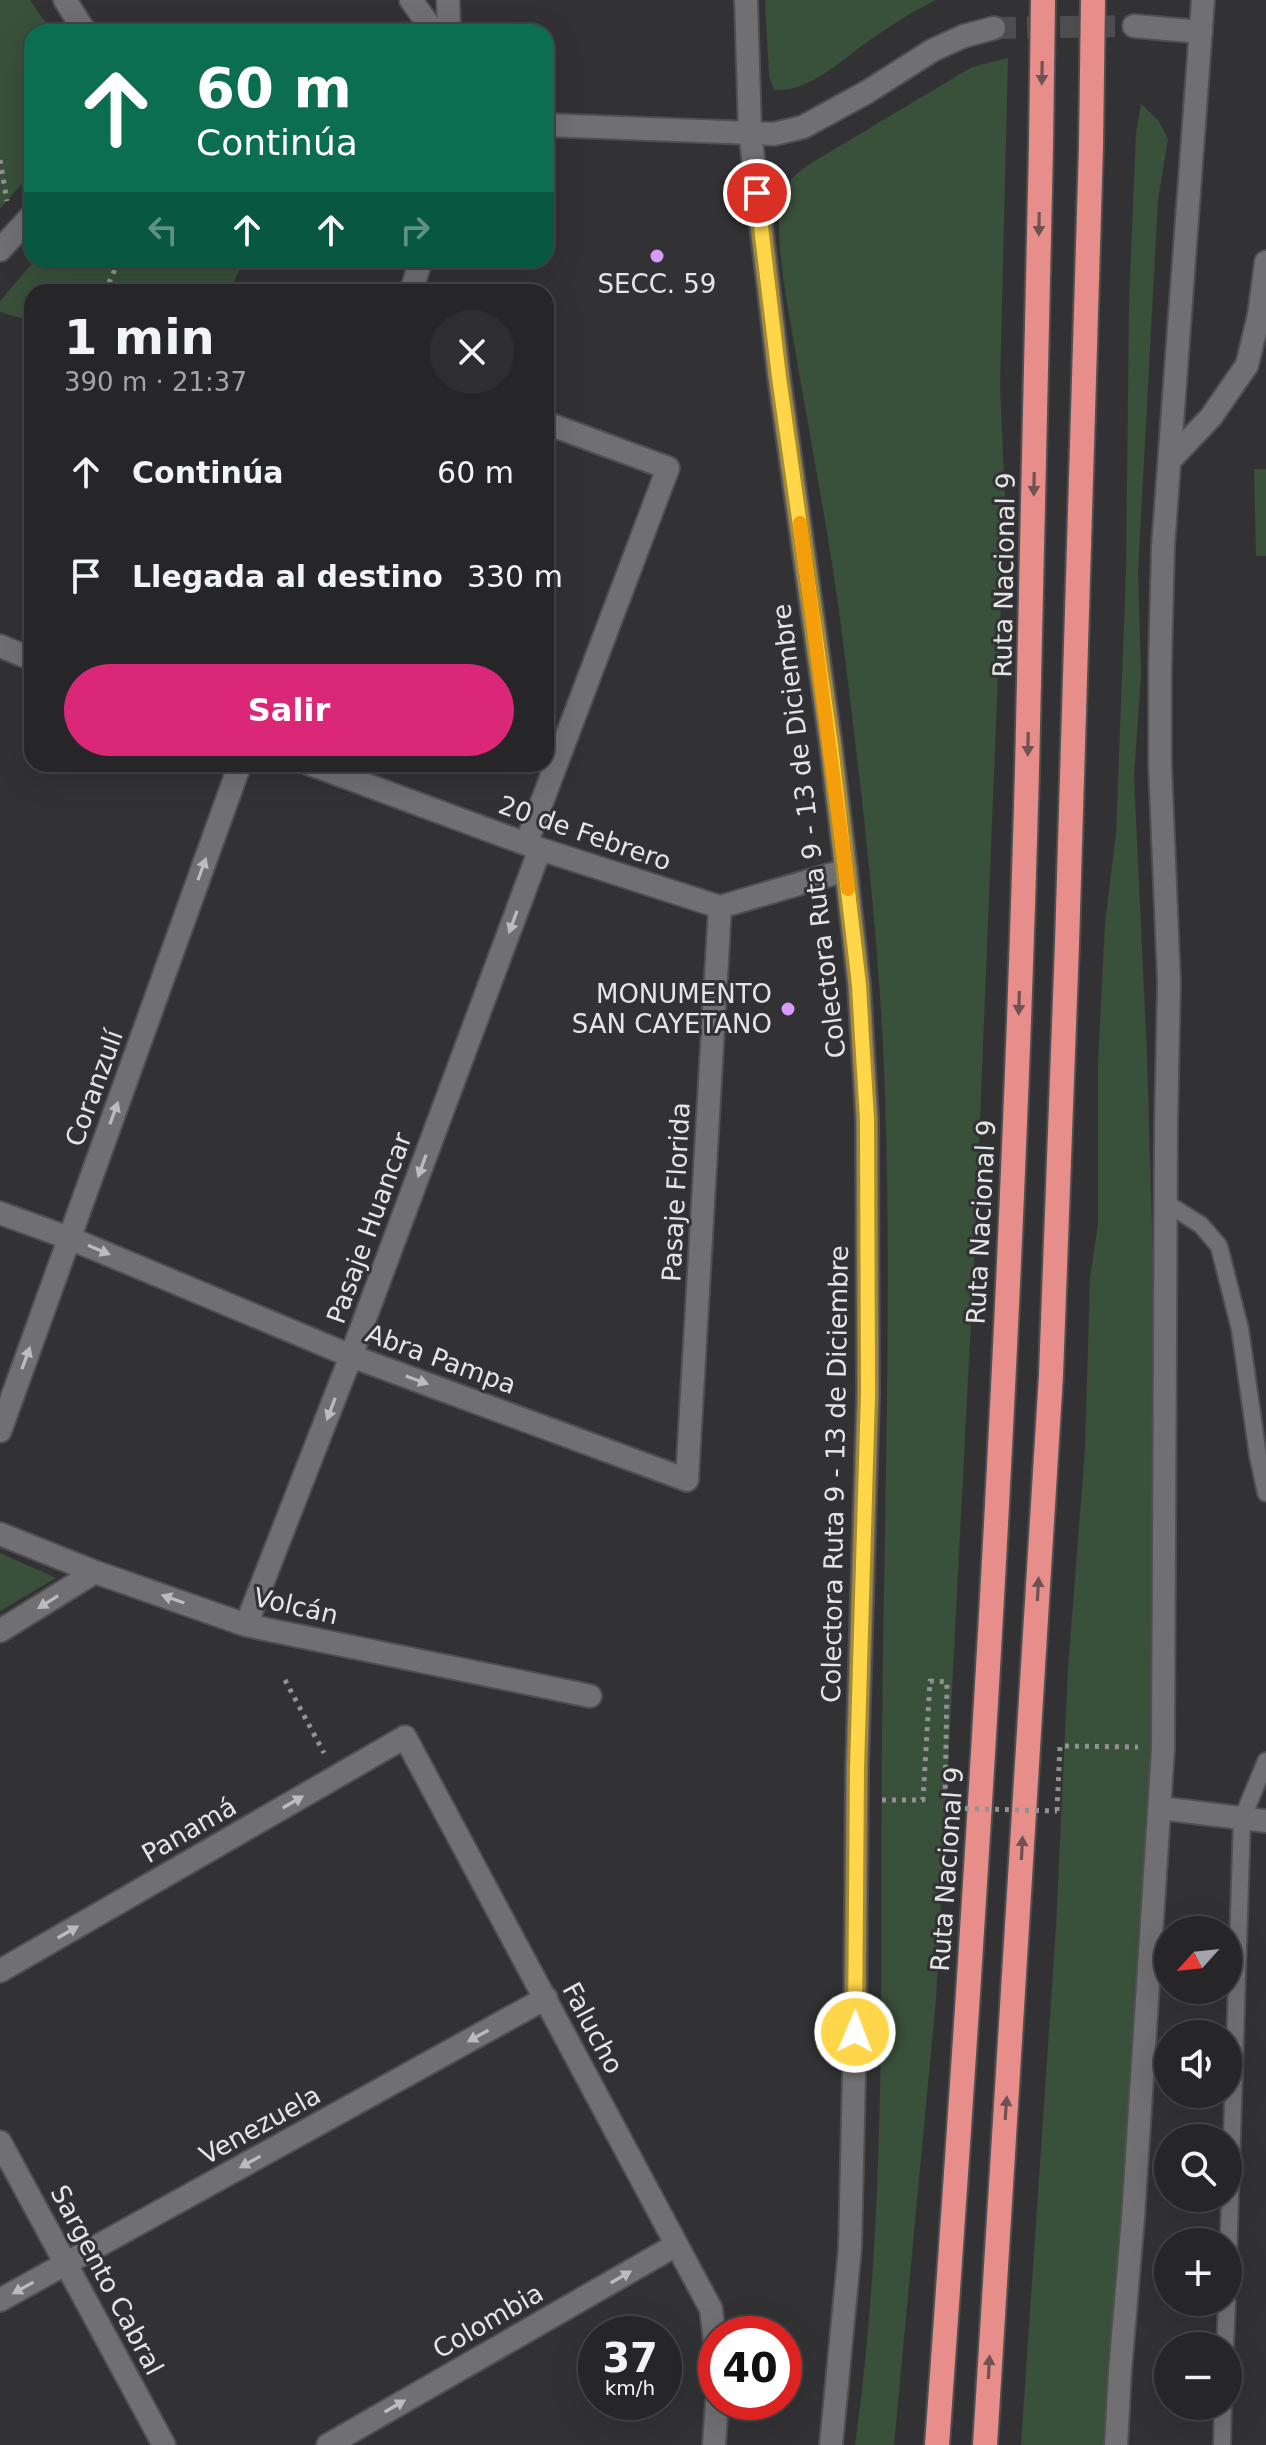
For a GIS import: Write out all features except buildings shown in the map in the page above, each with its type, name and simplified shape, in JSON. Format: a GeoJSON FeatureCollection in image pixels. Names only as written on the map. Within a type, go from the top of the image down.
{"type":"FeatureCollection","features":[{"type":"Feature","properties":{"kind":"highway","name":"Ruta Nacional 9"},"geometry":{"type":"LineString","coordinates":[[937,2445],[984,1740],[1003,1375],[1027,773],[1043,0]]}},
{"type":"Feature","properties":{"kind":"highway"},"geometry":{"type":"LineString","coordinates":[[985,2445],[1051,1375],[1072,804],[1093,0]]}},
{"type":"Feature","properties":{"kind":"street"},"geometry":{"type":"LineString","coordinates":[[65,0],[80,24]]}},
{"type":"Feature","properties":{"kind":"street"},"geometry":{"type":"LineString","coordinates":[[411,0],[428,24]]}},
{"type":"Feature","properties":{"kind":"street"},"geometry":{"type":"LineString","coordinates":[[448,0],[449,24]]}},
{"type":"Feature","properties":{"kind":"street","name":"Colectora Ruta 9 - 13 de Diciembre"},"geometry":{"type":"LineString","coordinates":[[746,0],[750,132],[779,377],[846,870],[859,985],[867,1134],[868,1394],[857,1768],[850,2248],[831,2445]]}},
{"type":"Feature","properties":{"kind":"street"},"geometry":{"type":"LineString","coordinates":[[1116,2445],[1163,1733],[1169,982],[1160,736],[1163,547],[1203,0]]}},
{"type":"Feature","properties":{"kind":"street"},"geometry":{"type":"LineString","coordinates":[[1134,26],[1201,32]]}},
{"type":"Feature","properties":{"kind":"street"},"geometry":{"type":"LineString","coordinates":[[554,125],[774,134],[803,127],[867,92],[933,50],[964,36],[994,28]]}},
{"type":"Feature","properties":{"kind":"street"},"geometry":{"type":"LineString","coordinates":[[0,250],[24,224]]}},
{"type":"Feature","properties":{"kind":"street"},"geometry":{"type":"LineString","coordinates":[[1171,459],[1211,417],[1247,365],[1259,315],[1266,262]]}},
{"type":"Feature","properties":{"kind":"street","name":"Pasaje Huancar"},"geometry":{"type":"LineString","coordinates":[[246,1625],[351,1356],[668,468],[554,426]]}},
{"type":"Feature","properties":{"kind":"street"},"geometry":{"type":"LineString","coordinates":[[0,646],[24,656]]}},
{"type":"Feature","properties":{"kind":"street","name":"Coranzulí"},"geometry":{"type":"LineString","coordinates":[[0,1431],[237,772]]}},
{"type":"Feature","properties":{"kind":"street","name":"20 de Febrero"},"geometry":{"type":"LineString","coordinates":[[332,772],[533,846],[720,907]]}},
{"type":"Feature","properties":{"kind":"street"},"geometry":{"type":"LineString","coordinates":[[720,907],[846,870]]}},
{"type":"Feature","properties":{"kind":"street","name":"Pasaje Florida"},"geometry":{"type":"LineString","coordinates":[[687,1480],[720,907]]}},
{"type":"Feature","properties":{"kind":"street","name":"Abra Pampa"},"geometry":{"type":"LineString","coordinates":[[0,1213],[69,1238],[351,1356],[687,1480]]}},
{"type":"Feature","properties":{"kind":"street","name":"Volcán"},"geometry":{"type":"LineString","coordinates":[[0,1534],[95,1572],[246,1625],[590,1696]]}},
{"type":"Feature","properties":{"kind":"street"},"geometry":{"type":"LineString","coordinates":[[0,1631],[95,1572]]}},
{"type":"Feature","properties":{"kind":"street","name":"Panamá"},"geometry":{"type":"LineString","coordinates":[[0,1971],[405,1737]]}},
{"type":"Feature","properties":{"kind":"street","name":"Falucho"},"geometry":{"type":"LineString","coordinates":[[405,1737],[711,2309],[712,2316]]}},
{"type":"Feature","properties":{"kind":"street"},"geometry":{"type":"LineString","coordinates":[[1160,1808],[1266,1821]]}},
{"type":"Feature","properties":{"kind":"street","name":"Venezuela"},"geometry":{"type":"LineString","coordinates":[[0,2300],[546,1998]]}},
{"type":"Feature","properties":{"kind":"street","name":"Sargento Cabral"},"geometry":{"type":"LineString","coordinates":[[0,2142],[164,2445]]}},
{"type":"Feature","properties":{"kind":"street","name":"Colombia"},"geometry":{"type":"LineString","coordinates":[[328,2445],[676,2245]]}},
{"type":"Feature","properties":{"kind":"street"},"geometry":{"type":"LineString","coordinates":[[714,2445],[716,2420]]}},
{"type":"Feature","properties":{"kind":"lane"},"geometry":{"type":"LineString","coordinates":[[1166,1203],[1201,1225],[1219,1246],[1240,1329],[1266,1493]]}},
{"type":"Feature","properties":{"kind":"lane"},"geometry":{"type":"LineString","coordinates":[[1229,2228],[1242,1819],[1266,1761]]}},
{"type":"Feature","properties":{"kind":"lane"},"geometry":{"type":"LineString","coordinates":[[1222,2445],[1223,2420]]}},
{"type":"Feature","properties":{"kind":"path"},"geometry":{"type":"LineString","coordinates":[[0,160],[7,201]]}},
{"type":"Feature","properties":{"kind":"path"},"geometry":{"type":"LineString","coordinates":[[285,1680],[337,1777]]}},
{"type":"Feature","properties":{"kind":"path"},"geometry":{"type":"LineString","coordinates":[[857,1800],[923,1800],[930,1681],[947,1682],[945,1808],[1057,1811],[1060,1746],[1135,1746]]}},
{"type":"Feature","properties":{"kind":"green space"},"geometry":{"type":"Polygon","coordinates":[[[0,0],[30,0],[46,24],[24,24],[24,181],[0,209],[0,0]]]}},
{"type":"Feature","properties":{"kind":"green space"},"geometry":{"type":"Polygon","coordinates":[[[765,0],[936,0],[892,25],[812,81],[774,90],[769,76],[765,0]]]}},
{"type":"Feature","properties":{"kind":"green space"},"geometry":{"type":"Polygon","coordinates":[[[1008,58],[1000,385],[1005,500],[975,1244],[936,1999],[894,2445],[855,2445],[873,2267],[880,2088],[888,1332],[885,1094],[874,921],[856,749],[832,563],[786,294],[779,216],[787,184],[808,165],[972,67],[1008,58]]]}},
{"type":"Feature","properties":{"kind":"green space"},"geometry":{"type":"Polygon","coordinates":[[[1141,104],[1158,120],[1168,139],[1158,200],[1138,572],[1141,674],[1134,777],[1147,1055],[1157,1399],[1157,1644],[1127,2170],[1103,2445],[1021,2445],[1056,1927],[1068,1669],[1085,1449],[1090,1278],[1098,1224],[1098,1062],[1105,923],[1116,834],[1126,572],[1129,304],[1136,132],[1141,104]]]}},
{"type":"Feature","properties":{"kind":"green space"},"geometry":{"type":"Polygon","coordinates":[[[28,268],[240,268],[233,284],[24,284],[24,319],[0,312],[0,301],[28,268]]]}},
{"type":"Feature","properties":{"kind":"green space"},"geometry":{"type":"Polygon","coordinates":[[[1254,469],[1266,469],[1266,556],[1256,556],[1254,469]]]}},
{"type":"Feature","properties":{"kind":"green space"},"geometry":{"type":"Polygon","coordinates":[[[0,1553],[56,1578],[0,1611],[0,1553]]]}},
{"type":"Feature","properties":{"kind":"tunnel"},"geometry":{"type":"LineString","coordinates":[[994,28],[1134,26]]}},
{"type":"Feature","properties":{"kind":"slow traffic"},"geometry":{"type":"LineString","coordinates":[[800,523],[848,889]]}},
{"type":"Feature","properties":{"kind":"place","name":"SECC. 59"},"geometry":{"type":"Point","coordinates":[657,256]}},
{"type":"Feature","properties":{"kind":"place","name":"MONUMENTO SAN CAYETANO"},"geometry":{"type":"Point","coordinates":[788,1009]}},
{"type":"Feature","properties":{"kind":"route"},"geometry":{"type":"LineString","coordinates":[[757,193],[779,377],[831,746],[859,985],[867,1119],[868,1394],[857,1768],[855,2032]]}}]}
